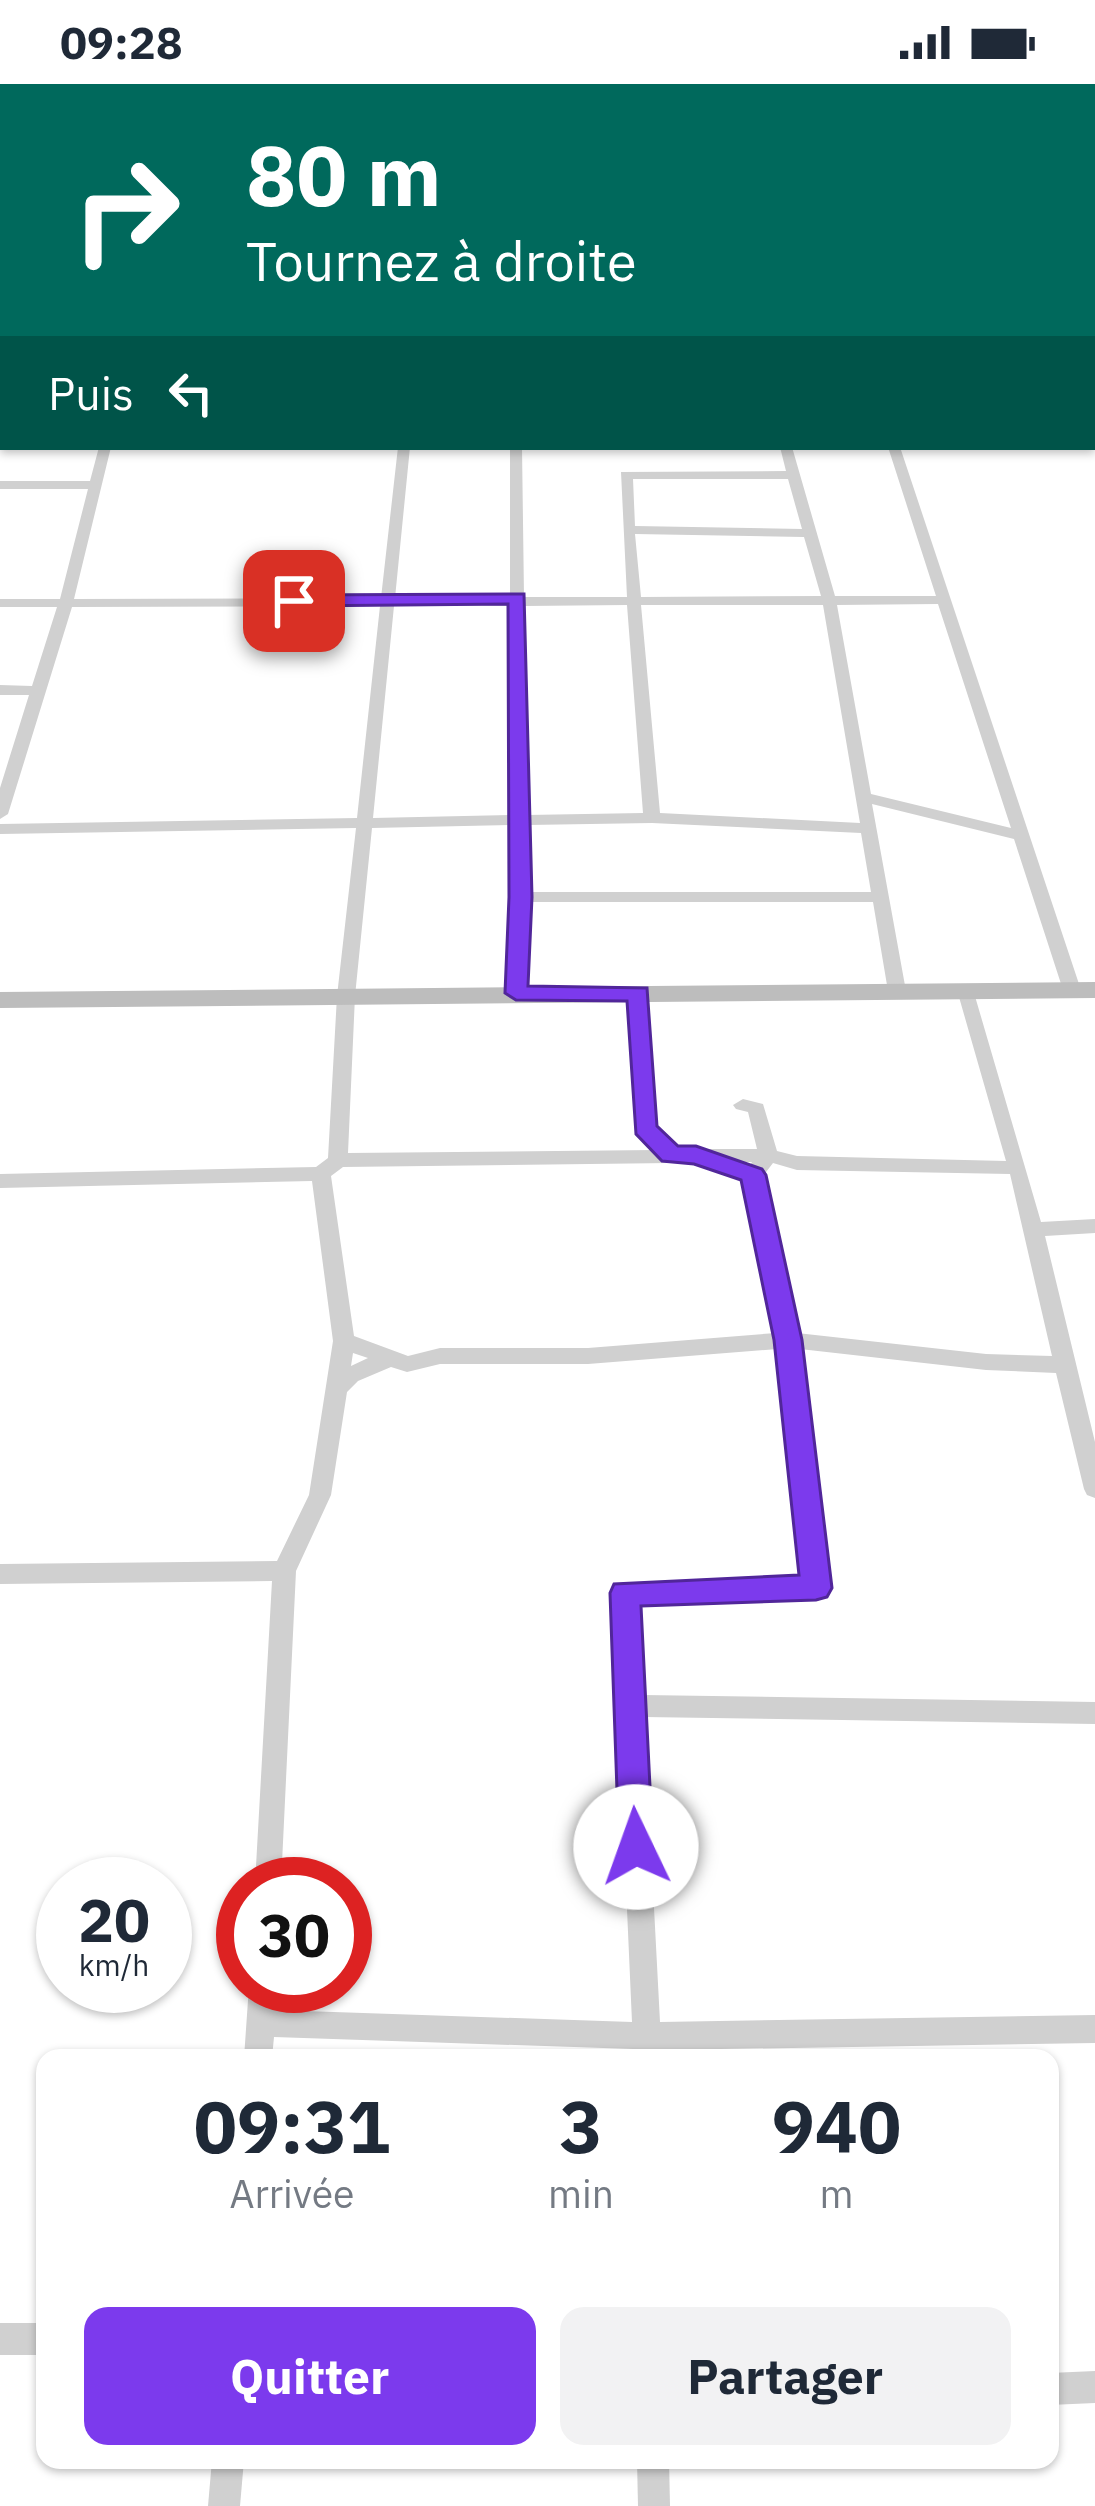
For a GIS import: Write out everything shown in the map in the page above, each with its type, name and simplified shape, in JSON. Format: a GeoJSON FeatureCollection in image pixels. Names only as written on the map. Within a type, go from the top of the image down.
{"type":"FeatureCollection","features":[{"type":"Feature","properties":{"kind":"main road"},"geometry":{"type":"LineString","coordinates":[[0,1000],[1084,990]]}},
{"type":"Feature","properties":{"kind":"street"},"geometry":{"type":"LineString","coordinates":[[0,814],[66,602],[104,450]]}},
{"type":"Feature","properties":{"kind":"street"},"geometry":{"type":"LineString","coordinates":[[269,1857],[284,1571],[320,1495],[344,1341],[330,1167],[404,450]]}},
{"type":"Feature","properties":{"kind":"street"},"geometry":{"type":"LineString","coordinates":[[516,450],[520,897],[516,993]]}},
{"type":"Feature","properties":{"kind":"street"},"geometry":{"type":"LineString","coordinates":[[787,450],[829,601],[897,991]]}},
{"type":"Feature","properties":{"kind":"street"},"geometry":{"type":"LineString","coordinates":[[896,450],[1019,836],[1084,990]]}},
{"type":"Feature","properties":{"kind":"street"},"geometry":{"type":"LineString","coordinates":[[652,818],[631,599],[626,475],[792,475]]}},
{"type":"Feature","properties":{"kind":"street"},"geometry":{"type":"LineString","coordinates":[[0,485],[96,485]]}},
{"type":"Feature","properties":{"kind":"street"},"geometry":{"type":"LineString","coordinates":[[628,530],[811,533]]}},
{"type":"Feature","properties":{"kind":"street"},"geometry":{"type":"LineString","coordinates":[[0,603],[945,600]]}},
{"type":"Feature","properties":{"kind":"street"},"geometry":{"type":"LineString","coordinates":[[0,690],[37,691]]}},
{"type":"Feature","properties":{"kind":"street"},"geometry":{"type":"LineString","coordinates":[[861,796],[1019,836]]}},
{"type":"Feature","properties":{"kind":"street"},"geometry":{"type":"LineString","coordinates":[[0,829],[652,818],[866,828]]}},
{"type":"Feature","properties":{"kind":"street"},"geometry":{"type":"LineString","coordinates":[[520,897],[880,897]]}},
{"type":"Feature","properties":{"kind":"street"},"geometry":{"type":"LineString","coordinates":[[966,990],[1018,1168],[1095,1490]]}},
{"type":"Feature","properties":{"kind":"street"},"geometry":{"type":"LineString","coordinates":[[632,1157],[645,1128],[638,994]]}},
{"type":"Feature","properties":{"kind":"street"},"geometry":{"type":"LineString","coordinates":[[648,2047],[625,1593],[816,1588],[788,1340],[758,1172],[756,1108],[743,1105]]}},
{"type":"Feature","properties":{"kind":"street"},"geometry":{"type":"LineString","coordinates":[[645,1128],[671,1155]]}},
{"type":"Feature","properties":{"kind":"street"},"geometry":{"type":"LineString","coordinates":[[0,1181],[671,1155],[696,1155],[758,1172],[796,1163],[1018,1168]]}},
{"type":"Feature","properties":{"kind":"street"},"geometry":{"type":"LineString","coordinates":[[758,1172],[796,1163]]}},
{"type":"Feature","properties":{"kind":"street"},"geometry":{"type":"LineString","coordinates":[[1033,1230],[1095,1226]]}},
{"type":"Feature","properties":{"kind":"street"},"geometry":{"type":"LineString","coordinates":[[344,1341],[407,1364],[440,1356],[588,1356],[788,1340],[986,1362],[1065,1364]]}},
{"type":"Feature","properties":{"kind":"street"},"geometry":{"type":"LineString","coordinates":[[337,1389],[350,1375],[390,1358]]}},
{"type":"Feature","properties":{"kind":"street"},"geometry":{"type":"LineString","coordinates":[[0,1574],[284,1571]]}},
{"type":"Feature","properties":{"kind":"street"},"geometry":{"type":"LineString","coordinates":[[628,1706],[1095,1713]]}},
{"type":"Feature","properties":{"kind":"street"},"geometry":{"type":"LineString","coordinates":[[259,2049],[261,2013]]}},
{"type":"Feature","properties":{"kind":"street"},"geometry":{"type":"LineString","coordinates":[[261,2023],[648,2047],[1095,2029]]}},
{"type":"Feature","properties":{"kind":"street"},"geometry":{"type":"LineString","coordinates":[[0,2339],[36,2339]]}},
{"type":"Feature","properties":{"kind":"street"},"geometry":{"type":"LineString","coordinates":[[1059,2389],[1095,2387]]}},
{"type":"Feature","properties":{"kind":"street"},"geometry":{"type":"LineString","coordinates":[[224,2506],[227,2469]]}},
{"type":"Feature","properties":{"kind":"street"},"geometry":{"type":"LineString","coordinates":[[653,2469],[654,2506]]}},
{"type":"Feature","properties":{"kind":"route"},"geometry":{"type":"LineString","coordinates":[[294,601],[518,598],[516,993],[638,994],[645,1128],[671,1155],[696,1155],[753,1175],[788,1340],[816,1588],[625,1593],[636,1847]]}}]}
